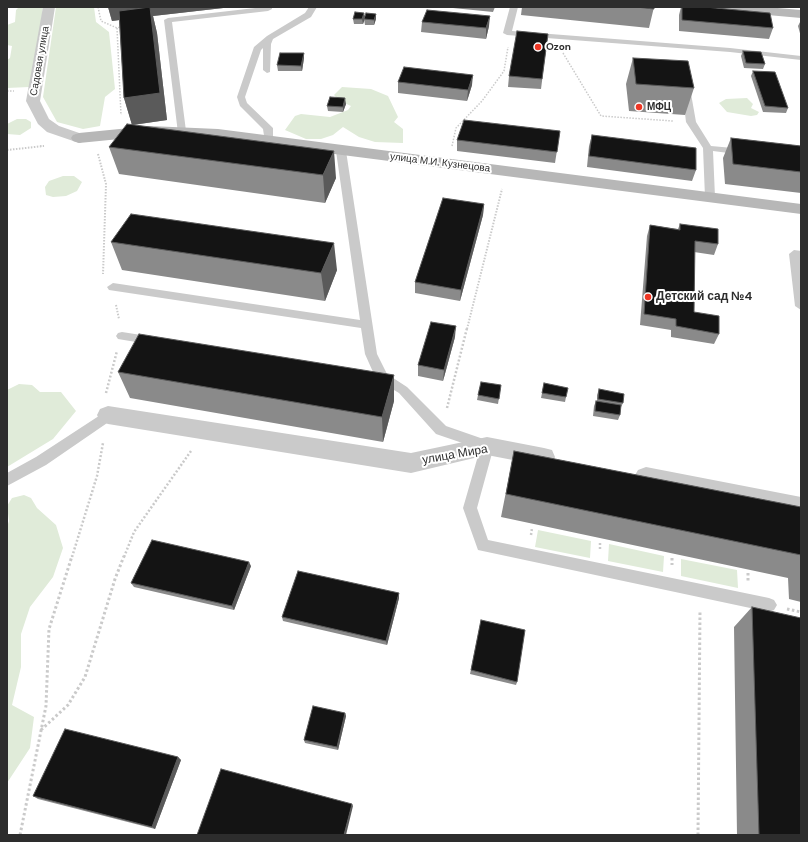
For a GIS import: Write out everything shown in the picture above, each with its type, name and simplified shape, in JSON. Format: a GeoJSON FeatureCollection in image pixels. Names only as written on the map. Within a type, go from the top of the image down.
{"type":"FeatureCollection","features":[{"type":"Feature","properties":{"kind":"street","name":"Садовая улица"},"geometry":{"type":"LineString","coordinates":[[50,7],[33,101],[43,121],[53,129],[79,138]]}},
{"type":"Feature","properties":{"kind":"street"},"geometry":{"type":"LineString","coordinates":[[723,7],[801,14]]}},
{"type":"Feature","properties":{"kind":"street","name":"улица М.И. Кузнецова"},"geometry":{"type":"LineString","coordinates":[[79,138],[122,133],[181,131],[268,140],[341,151],[801,209]]}},
{"type":"Feature","properties":{"kind":"street","name":"улица Мира"},"geometry":{"type":"LineString","coordinates":[[108,415],[411,463],[487,446],[563,461]]}},
{"type":"Feature","properties":{"kind":"street"},"geometry":{"type":"LineString","coordinates":[[625,473],[801,506]]}},
{"type":"Feature","properties":{"kind":"lane"},"geometry":{"type":"LineString","coordinates":[[181,131],[168,20],[268,7]]}},
{"type":"Feature","properties":{"kind":"lane"},"geometry":{"type":"LineString","coordinates":[[268,140],[268,128],[243,104],[241,97],[257,49],[270,38],[308,15],[313,7]]}},
{"type":"Feature","properties":{"kind":"lane"},"geometry":{"type":"LineString","coordinates":[[514,7],[507,33],[554,38],[730,50],[801,58]]}},
{"type":"Feature","properties":{"kind":"lane"},"geometry":{"type":"LineString","coordinates":[[267,70],[267,44],[270,38]]}},
{"type":"Feature","properties":{"kind":"lane"},"geometry":{"type":"LineString","coordinates":[[679,84],[685,87],[691,122],[708,148],[710,197]]}},
{"type":"Feature","properties":{"kind":"lane"},"geometry":{"type":"LineString","coordinates":[[708,148],[754,154]]}},
{"type":"Feature","properties":{"kind":"lane"},"geometry":{"type":"LineString","coordinates":[[341,151],[371,354],[382,377]]}},
{"type":"Feature","properties":{"kind":"lane"},"geometry":{"type":"LineString","coordinates":[[801,255],[794,254],[801,306]]}},
{"type":"Feature","properties":{"kind":"lane"},"geometry":{"type":"LineString","coordinates":[[112,287],[368,326]]}},
{"type":"Feature","properties":{"kind":"lane"},"geometry":{"type":"LineString","coordinates":[[122,336],[169,344]]}},
{"type":"Feature","properties":{"kind":"lane"},"geometry":{"type":"LineString","coordinates":[[366,374],[382,377],[403,390],[441,430],[487,446],[470,508],[483,545],[769,605]]}},
{"type":"Feature","properties":{"kind":"lane"},"geometry":{"type":"LineString","coordinates":[[7,480],[41,461],[108,415]]}},
{"type":"Feature","properties":{"kind":"path"},"geometry":{"type":"LineString","coordinates":[[98,7],[101,21],[116,28],[130,25]]}},
{"type":"Feature","properties":{"kind":"path"},"geometry":{"type":"LineString","coordinates":[[116,28],[122,133]]}},
{"type":"Feature","properties":{"kind":"path"},"geometry":{"type":"LineString","coordinates":[[447,164],[456,128],[482,101],[504,71],[510,40],[507,33]]}},
{"type":"Feature","properties":{"kind":"path"},"geometry":{"type":"LineString","coordinates":[[554,38],[601,116],[691,122]]}},
{"type":"Feature","properties":{"kind":"path"},"geometry":{"type":"LineString","coordinates":[[441,430],[506,171]]}},
{"type":"Feature","properties":{"kind":"path"},"geometry":{"type":"LineString","coordinates":[[20,835],[46,706],[49,628],[97,476],[108,415]]}},
{"type":"Feature","properties":{"kind":"path"},"geometry":{"type":"LineString","coordinates":[[41,730],[68,705],[84,677],[103,622],[115,579],[134,532],[205,431]]}},
{"type":"Feature","properties":{"kind":"path"},"geometry":{"type":"LineString","coordinates":[[698,835],[700,591]]}},
{"type":"Feature","properties":{"kind":"green space"},"geometry":{"type":"Polygon","coordinates":[[[19,7],[43,7],[38,46],[29,87],[7,88],[7,60],[10,58],[12,46],[7,45],[7,25],[15,22],[16,10],[19,7]]]}},
{"type":"Feature","properties":{"kind":"green space"},"geometry":{"type":"Polygon","coordinates":[[[56,7],[94,7],[96,22],[109,32],[115,89],[105,97],[100,126],[83,129],[57,122],[43,97],[56,7]]]}},
{"type":"Feature","properties":{"kind":"green space"},"geometry":{"type":"Polygon","coordinates":[[[342,87],[371,89],[388,96],[398,117],[394,122],[403,129],[403,143],[375,142],[359,137],[343,127],[333,135],[321,139],[306,139],[285,130],[295,116],[301,114],[330,117],[348,110],[351,106],[340,101],[334,95],[342,87]]]}},
{"type":"Feature","properties":{"kind":"green space"},"geometry":{"type":"Polygon","coordinates":[[[747,98],[753,104],[751,108],[759,112],[757,115],[751,116],[727,112],[719,103],[726,99],[747,98]]]}},
{"type":"Feature","properties":{"kind":"green space"},"geometry":{"type":"Polygon","coordinates":[[[17,119],[26,119],[31,122],[31,128],[20,135],[7,134],[7,124],[17,119]]]}},
{"type":"Feature","properties":{"kind":"green space"},"geometry":{"type":"Polygon","coordinates":[[[63,176],[74,176],[82,182],[77,191],[66,196],[53,197],[46,195],[45,187],[49,181],[63,176]]]}},
{"type":"Feature","properties":{"kind":"green space"},"geometry":{"type":"Polygon","coordinates":[[[19,384],[32,385],[40,392],[61,392],[76,411],[53,439],[7,467],[7,390],[19,384]]]}},
{"type":"Feature","properties":{"kind":"green space"},"geometry":{"type":"Polygon","coordinates":[[[24,495],[31,498],[37,508],[56,525],[63,548],[53,577],[30,607],[21,634],[21,667],[12,705],[34,717],[30,748],[7,783],[7,527],[9,521],[7,506],[12,498],[24,495]]]}},
{"type":"Feature","properties":{"kind":"green space"},"geometry":{"type":"Polygon","coordinates":[[[538,530],[591,541],[590,558],[535,547],[538,530]]]}},
{"type":"Feature","properties":{"kind":"green space"},"geometry":{"type":"Polygon","coordinates":[[[609,544],[664,556],[663,572],[608,561],[609,544]]]}},
{"type":"Feature","properties":{"kind":"green space"},"geometry":{"type":"Polygon","coordinates":[[[681,559],[737,570],[738,588],[681,576],[681,559]]]}},
{"type":"Feature","properties":{"kind":"building"},"geometry":{"type":"Polygon","coordinates":[[[150,7],[160,93],[124,98],[119,11],[150,7]]]}},
{"type":"Feature","properties":{"kind":"building"},"geometry":{"type":"Polygon","coordinates":[[[636,7],[654,7],[654,9],[636,7]]]}},
{"type":"Feature","properties":{"kind":"building"},"geometry":{"type":"Polygon","coordinates":[[[682,7],[705,7],[770,13],[773,28],[682,20],[682,7]]]}},
{"type":"Feature","properties":{"kind":"building"},"geometry":{"type":"Polygon","coordinates":[[[427,10],[490,16],[486,28],[422,22],[427,10]]]}},
{"type":"Feature","properties":{"kind":"building"},"geometry":{"type":"Polygon","coordinates":[[[355,12],[364,13],[362,19],[353,19],[355,12]]]}},
{"type":"Feature","properties":{"kind":"building"},"geometry":{"type":"Polygon","coordinates":[[[366,13],[376,14],[374,20],[364,19],[366,13]]]}},
{"type":"Feature","properties":{"kind":"building"},"geometry":{"type":"Polygon","coordinates":[[[517,31],[548,34],[542,79],[509,76],[517,31]]]}},
{"type":"Feature","properties":{"kind":"building"},"geometry":{"type":"Polygon","coordinates":[[[743,51],[761,52],[765,64],[746,63],[743,51]]]}},
{"type":"Feature","properties":{"kind":"building"},"geometry":{"type":"Polygon","coordinates":[[[280,53],[304,53],[301,66],[277,65],[280,53]]]}},
{"type":"Feature","properties":{"kind":"building"},"geometry":{"type":"Polygon","coordinates":[[[633,58],[688,61],[694,88],[636,84],[633,58]]]}},
{"type":"Feature","properties":{"kind":"building"},"geometry":{"type":"Polygon","coordinates":[[[404,67],[473,75],[468,90],[398,82],[404,67]]]}},
{"type":"Feature","properties":{"kind":"building"},"geometry":{"type":"Polygon","coordinates":[[[753,71],[775,72],[788,108],[765,106],[753,71]]]}},
{"type":"Feature","properties":{"kind":"building"},"geometry":{"type":"Polygon","coordinates":[[[330,97],[345,98],[343,107],[327,106],[330,97]]]}},
{"type":"Feature","properties":{"kind":"building"},"geometry":{"type":"Polygon","coordinates":[[[464,120],[560,131],[557,152],[457,140],[464,120]]]}},
{"type":"Feature","properties":{"kind":"building"},"geometry":{"type":"Polygon","coordinates":[[[127,124],[334,151],[323,175],[109,147],[127,124]]]}},
{"type":"Feature","properties":{"kind":"building"},"geometry":{"type":"Polygon","coordinates":[[[592,135],[696,148],[696,170],[589,156],[592,135]]]}},
{"type":"Feature","properties":{"kind":"building"},"geometry":{"type":"Polygon","coordinates":[[[731,138],[801,146],[801,172],[733,164],[731,138]]]}},
{"type":"Feature","properties":{"kind":"building"},"geometry":{"type":"Polygon","coordinates":[[[443,198],[484,204],[461,290],[415,282],[443,198]]]}},
{"type":"Feature","properties":{"kind":"building"},"geometry":{"type":"Polygon","coordinates":[[[131,214],[334,243],[321,273],[111,242],[131,214]]]}},
{"type":"Feature","properties":{"kind":"building"},"geometry":{"type":"Polygon","coordinates":[[[680,224],[718,229],[718,244],[695,241],[694,312],[719,316],[719,334],[676,326],[676,319],[644,314],[650,225],[680,230],[680,224]]]}},
{"type":"Feature","properties":{"kind":"building"},"geometry":{"type":"Polygon","coordinates":[[[431,322],[456,326],[444,370],[418,365],[431,322]]]}},
{"type":"Feature","properties":{"kind":"building"},"geometry":{"type":"Polygon","coordinates":[[[139,334],[394,375],[382,417],[118,372],[139,334]]]}},
{"type":"Feature","properties":{"kind":"building"},"geometry":{"type":"Polygon","coordinates":[[[481,382],[501,385],[499,399],[478,395],[481,382]]]}},
{"type":"Feature","properties":{"kind":"building"},"geometry":{"type":"Polygon","coordinates":[[[544,383],[568,388],[566,397],[542,393],[544,383]]]}},
{"type":"Feature","properties":{"kind":"building"},"geometry":{"type":"Polygon","coordinates":[[[599,389],[624,394],[623,403],[598,399],[599,389]]]}},
{"type":"Feature","properties":{"kind":"building"},"geometry":{"type":"Polygon","coordinates":[[[596,401],[621,405],[620,415],[595,411],[596,401]]]}},
{"type":"Feature","properties":{"kind":"building"},"geometry":{"type":"Polygon","coordinates":[[[514,451],[801,507],[801,555],[506,494],[514,451]]]}},
{"type":"Feature","properties":{"kind":"building"},"geometry":{"type":"Polygon","coordinates":[[[152,540],[249,562],[232,606],[131,583],[152,540]]]}},
{"type":"Feature","properties":{"kind":"building"},"geometry":{"type":"Polygon","coordinates":[[[298,571],[399,593],[386,641],[282,617],[298,571]]]}},
{"type":"Feature","properties":{"kind":"building"},"geometry":{"type":"Polygon","coordinates":[[[752,607],[801,618],[801,835],[759,835],[752,607]]]}},
{"type":"Feature","properties":{"kind":"building"},"geometry":{"type":"Polygon","coordinates":[[[481,620],[525,630],[517,682],[471,670],[481,620]]]}},
{"type":"Feature","properties":{"kind":"building"},"geometry":{"type":"Polygon","coordinates":[[[313,706],[345,713],[337,747],[304,740],[313,706]]]}},
{"type":"Feature","properties":{"kind":"building"},"geometry":{"type":"Polygon","coordinates":[[[65,729],[178,757],[152,827],[33,796],[65,729]]]}},
{"type":"Feature","properties":{"kind":"building"},"geometry":{"type":"Polygon","coordinates":[[[221,769],[352,804],[344,835],[197,835],[221,769]]]}},
{"type":"Feature","properties":{"kind":"place","name":"Ozon"},"geometry":{"type":"Point","coordinates":[538,47]}},
{"type":"Feature","properties":{"kind":"place","name":"МФЦ"},"geometry":{"type":"Point","coordinates":[639,107]}},
{"type":"Feature","properties":{"kind":"place","name":"Детский сад №4"},"geometry":{"type":"Point","coordinates":[648,297]}}]}
